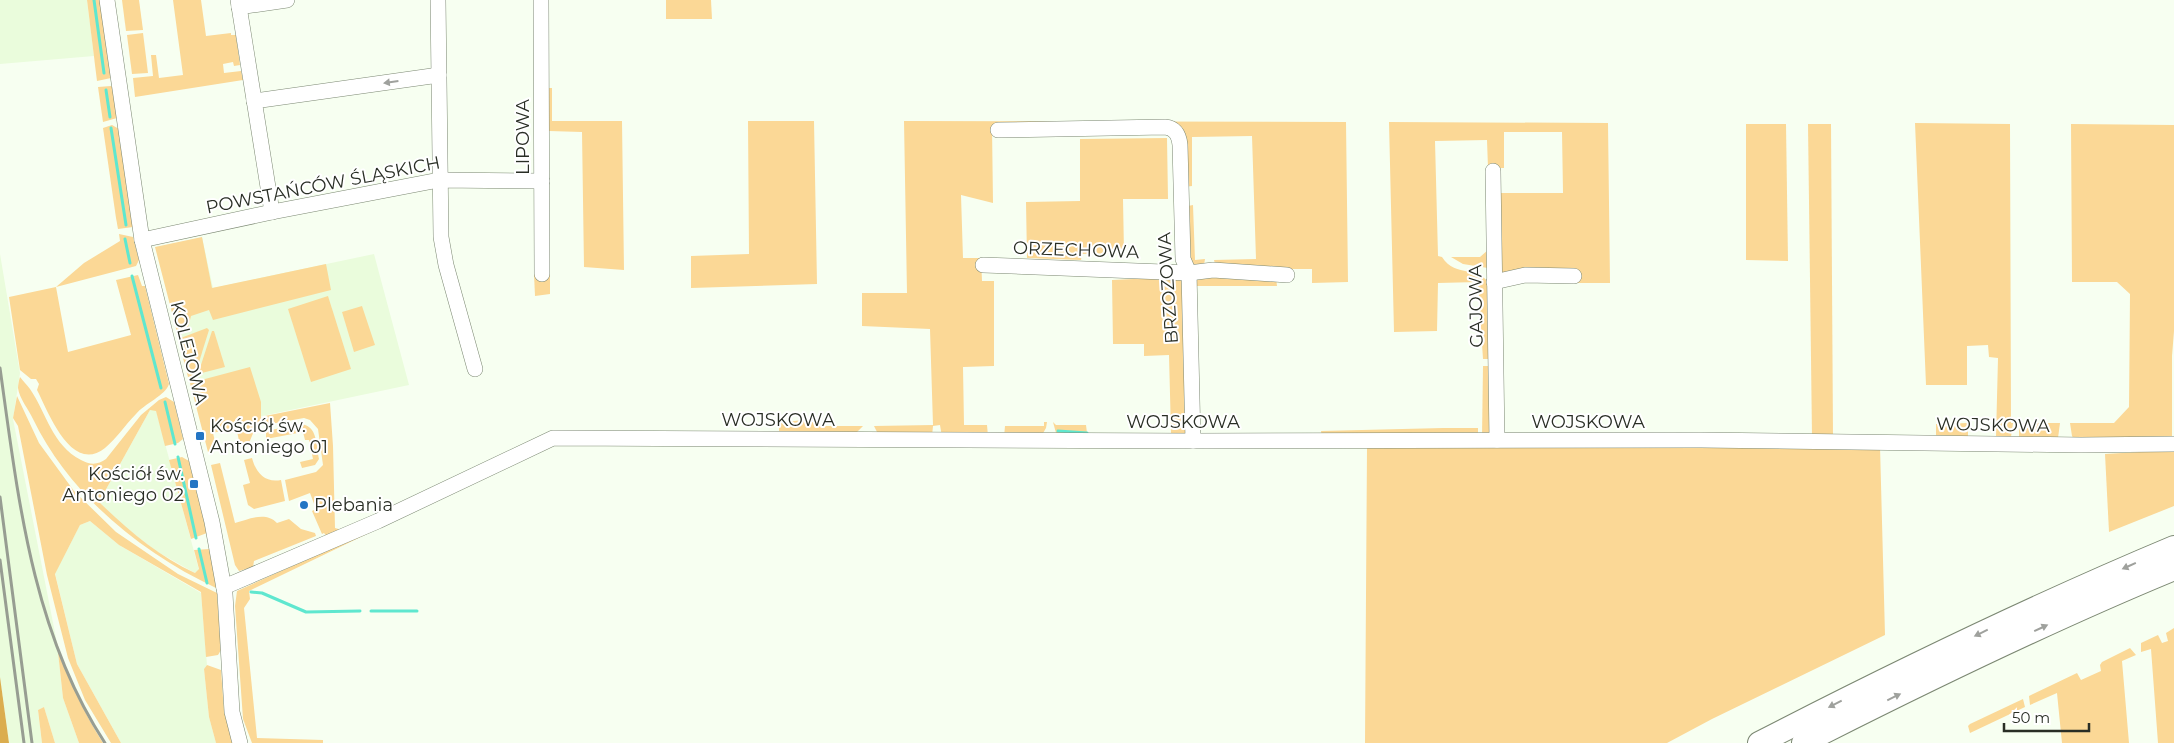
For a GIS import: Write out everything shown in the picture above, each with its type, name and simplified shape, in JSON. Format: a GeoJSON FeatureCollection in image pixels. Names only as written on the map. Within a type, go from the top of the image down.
{"type":"FeatureCollection","features":[{"type":"Feature","properties":{"kind":"highway"},"geometry":{"type":"LineString","coordinates":[[1759,743],[1859,692],[2038,606],[2174,547]]}},
{"type":"Feature","properties":{"kind":"highway"},"geometry":{"type":"LineString","coordinates":[[1804,743],[1952,669],[2054,621],[2174,570]]}},
{"type":"Feature","properties":{"kind":"street","name":"KOLEJOWA"},"geometry":{"type":"LineString","coordinates":[[107,0],[142,240],[210,512],[224,588],[232,712],[240,743]]}},
{"type":"Feature","properties":{"kind":"street"},"geometry":{"type":"LineString","coordinates":[[272,212],[238,3],[287,0]]}},
{"type":"Feature","properties":{"kind":"street"},"geometry":{"type":"LineString","coordinates":[[438,0],[439,180],[442,246],[475,369]]}},
{"type":"Feature","properties":{"kind":"street","name":"LIPOWA"},"geometry":{"type":"LineString","coordinates":[[541,0],[542,274]]}},
{"type":"Feature","properties":{"kind":"street"},"geometry":{"type":"LineString","coordinates":[[254,101],[439,75]]}},
{"type":"Feature","properties":{"kind":"street","name":"BRZOZOWA"},"geometry":{"type":"LineString","coordinates":[[998,130],[1165,127],[1176,132],[1180,144],[1183,259],[1189,273],[1192,441]]}},
{"type":"Feature","properties":{"kind":"street","name":"GAJOWA"},"geometry":{"type":"LineString","coordinates":[[1493,172],[1497,440]]}},
{"type":"Feature","properties":{"kind":"street","name":"POWSTAŃCÓW ŚLĄSKICH"},"geometry":{"type":"LineString","coordinates":[[142,240],[272,212],[439,180],[542,181]]}},
{"type":"Feature","properties":{"kind":"street","name":"ORZECHOWA"},"geometry":{"type":"LineString","coordinates":[[983,265],[1189,273],[1213,270],[1287,275]]}},
{"type":"Feature","properties":{"kind":"street"},"geometry":{"type":"LineString","coordinates":[[1494,282],[1504,278],[1526,276],[1574,276]]}},
{"type":"Feature","properties":{"kind":"street","name":"WOJSKOWA"},"geometry":{"type":"LineString","coordinates":[[224,588],[378,521],[553,438],[2174,444]]}},
{"type":"Feature","properties":{"kind":"shaded area"},"geometry":{"type":"Polygon","coordinates":[[[0,0],[87,0],[94,56],[0,64],[0,0]]]}},
{"type":"Feature","properties":{"kind":"shaded area"},"geometry":{"type":"Polygon","coordinates":[[[87,0],[101,0],[111,78],[97,81],[87,0]]]}},
{"type":"Feature","properties":{"kind":"shaded area"},"geometry":{"type":"Polygon","coordinates":[[[122,0],[139,0],[143,30],[126,31],[122,0]]]}},
{"type":"Feature","properties":{"kind":"shaded area"},"geometry":{"type":"Polygon","coordinates":[[[173,0],[201,0],[206,36],[231,33],[231,35],[236,35],[240,65],[234,66],[233,62],[223,64],[224,73],[241,71],[243,80],[135,97],[133,78],[153,76],[151,55],[156,55],[159,78],[183,75],[173,0]]]}},
{"type":"Feature","properties":{"kind":"shaded area"},"geometry":{"type":"Polygon","coordinates":[[[666,0],[711,0],[712,19],[666,19],[666,0]]]}},
{"type":"Feature","properties":{"kind":"shaded area"},"geometry":{"type":"Polygon","coordinates":[[[143,33],[148,73],[132,74],[127,35],[143,33]]]}},
{"type":"Feature","properties":{"kind":"shaded area"},"geometry":{"type":"Polygon","coordinates":[[[111,86],[113,88],[117,118],[103,122],[98,87],[111,86]]]}},
{"type":"Feature","properties":{"kind":"shaded area"},"geometry":{"type":"Polygon","coordinates":[[[548,88],[552,88],[552,121],[622,121],[624,270],[584,267],[582,132],[549,131],[548,88]]]}},
{"type":"Feature","properties":{"kind":"shaded area"},"geometry":{"type":"Polygon","coordinates":[[[748,121],[814,121],[817,284],[691,288],[691,256],[749,254],[748,121]]]}},
{"type":"Feature","properties":{"kind":"shaded area"},"geometry":{"type":"Polygon","coordinates":[[[904,121],[1346,122],[1348,282],[1312,283],[1312,269],[1256,269],[1215,264],[1214,260],[1256,259],[1252,136],[1192,137],[1192,186],[1184,187],[1178,129],[992,127],[993,203],[961,195],[963,258],[981,258],[982,281],[994,281],[994,366],[963,367],[964,425],[987,425],[988,436],[942,437],[940,425],[933,426],[932,436],[878,434],[874,426],[933,425],[930,329],[862,326],[862,293],[907,293],[904,121]]]}},
{"type":"Feature","properties":{"kind":"shaded area"},"geometry":{"type":"Polygon","coordinates":[[[1389,122],[1608,123],[1610,283],[1575,283],[1502,274],[1496,193],[1563,193],[1562,132],[1504,132],[1504,168],[1488,168],[1487,140],[1435,141],[1438,256],[1442,257],[1454,268],[1480,275],[1486,279],[1490,286],[1491,359],[1483,359],[1478,282],[1438,283],[1437,331],[1394,332],[1389,122]]]}},
{"type":"Feature","properties":{"kind":"shaded area"},"geometry":{"type":"Polygon","coordinates":[[[1915,123],[2010,124],[2011,423],[2013,423],[2011,437],[1996,437],[1998,358],[1989,357],[1988,345],[1967,346],[1967,385],[1926,385],[1915,123]]]}},
{"type":"Feature","properties":{"kind":"shaded area"},"geometry":{"type":"Polygon","coordinates":[[[1746,124],[1786,124],[1788,261],[1746,260],[1746,124]]]}},
{"type":"Feature","properties":{"kind":"shaded area"},"geometry":{"type":"Polygon","coordinates":[[[1808,124],[1831,124],[1833,437],[1812,436],[1808,124]]]}},
{"type":"Feature","properties":{"kind":"shaded area"},"geometry":{"type":"Polygon","coordinates":[[[2071,124],[2174,125],[2172,437],[2075,440],[2072,436],[2070,423],[2114,423],[2129,407],[2130,294],[2117,282],[2072,282],[2071,124]]]}},
{"type":"Feature","properties":{"kind":"shaded area"},"geometry":{"type":"Polygon","coordinates":[[[112,125],[119,129],[133,227],[118,229],[103,128],[112,125]]]}},
{"type":"Feature","properties":{"kind":"shaded area"},"geometry":{"type":"Polygon","coordinates":[[[1167,138],[1168,199],[1123,199],[1124,253],[1082,254],[1081,260],[1027,258],[1026,202],[1080,201],[1080,139],[1167,138]]]}},
{"type":"Feature","properties":{"kind":"shaded area"},"geometry":{"type":"Polygon","coordinates":[[[1193,205],[1195,260],[1205,259],[1204,265],[1194,268],[1189,263],[1188,206],[1193,205]]]}},
{"type":"Feature","properties":{"kind":"shaded area"},"geometry":{"type":"Polygon","coordinates":[[[119,234],[133,237],[139,260],[136,266],[56,287],[84,263],[120,241],[119,234]]]}},
{"type":"Feature","properties":{"kind":"shaded area"},"geometry":{"type":"Polygon","coordinates":[[[202,237],[213,288],[374,254],[409,385],[206,428],[179,331],[202,237]]]}},
{"type":"Feature","properties":{"kind":"shaded area"},"geometry":{"type":"Polygon","coordinates":[[[202,237],[212,288],[326,264],[331,290],[213,320],[209,310],[191,316],[188,328],[177,332],[155,247],[202,237]]]}},
{"type":"Feature","properties":{"kind":"shaded area"},"geometry":{"type":"Polygon","coordinates":[[[1488,250],[1488,268],[1463,264],[1451,257],[1480,257],[1488,250]]]}},
{"type":"Feature","properties":{"kind":"shaded area"},"geometry":{"type":"Polygon","coordinates":[[[0,254],[20,373],[13,419],[57,643],[63,698],[79,743],[55,743],[44,707],[38,710],[42,743],[9,743],[0,677],[0,254]]]}},
{"type":"Feature","properties":{"kind":"shaded area"},"geometry":{"type":"Polygon","coordinates":[[[534,274],[550,274],[550,294],[535,296],[534,274]]]}},
{"type":"Feature","properties":{"kind":"shaded area"},"geometry":{"type":"Polygon","coordinates":[[[138,275],[142,286],[145,286],[169,384],[164,392],[132,418],[105,448],[93,454],[82,453],[71,447],[62,437],[37,390],[39,384],[36,379],[31,379],[20,370],[9,297],[56,287],[68,352],[131,335],[116,280],[138,275]]]}},
{"type":"Feature","properties":{"kind":"shaded area"},"geometry":{"type":"Polygon","coordinates":[[[1200,275],[1276,278],[1277,286],[1196,286],[1195,278],[1200,275]]]}},
{"type":"Feature","properties":{"kind":"shaded area"},"geometry":{"type":"Polygon","coordinates":[[[1177,277],[1182,279],[1188,433],[1171,433],[1169,355],[1144,356],[1144,344],[1113,344],[1112,280],[1177,277]]]}},
{"type":"Feature","properties":{"kind":"shaded area"},"geometry":{"type":"Polygon","coordinates":[[[328,296],[351,369],[311,382],[288,309],[328,296]]]}},
{"type":"Feature","properties":{"kind":"shaded area"},"geometry":{"type":"Polygon","coordinates":[[[362,306],[375,345],[354,352],[342,312],[362,306]]]}},
{"type":"Feature","properties":{"kind":"shaded area"},"geometry":{"type":"Polygon","coordinates":[[[207,328],[209,330],[195,375],[188,377],[178,339],[207,328]]]}},
{"type":"Feature","properties":{"kind":"shaded area"},"geometry":{"type":"Polygon","coordinates":[[[212,331],[214,331],[225,367],[198,374],[212,331]]]}},
{"type":"Feature","properties":{"kind":"shaded area"},"geometry":{"type":"Polygon","coordinates":[[[1483,366],[1493,366],[1491,433],[1482,437],[1483,366]]]}},
{"type":"Feature","properties":{"kind":"shaded area"},"geometry":{"type":"Polygon","coordinates":[[[250,367],[261,402],[261,427],[254,431],[249,443],[240,445],[236,427],[213,433],[217,450],[208,452],[190,383],[250,367]]]}},
{"type":"Feature","properties":{"kind":"shaded area"},"geometry":{"type":"Polygon","coordinates":[[[20,377],[30,389],[63,446],[71,454],[88,463],[97,463],[106,459],[141,415],[159,400],[166,397],[174,402],[183,439],[178,443],[165,446],[156,411],[150,410],[99,502],[144,542],[168,559],[195,573],[199,569],[194,550],[210,549],[216,588],[188,574],[134,539],[87,496],[48,447],[20,396],[18,388],[20,377]]]}},
{"type":"Feature","properties":{"kind":"shaded area"},"geometry":{"type":"Polygon","coordinates":[[[17,396],[39,443],[74,491],[116,532],[178,574],[217,593],[221,650],[218,655],[206,657],[201,592],[119,545],[90,521],[80,525],[55,574],[77,664],[121,743],[111,743],[85,700],[68,658],[47,575],[18,426],[13,418],[17,396]]]}},
{"type":"Feature","properties":{"kind":"shaded area"},"geometry":{"type":"Polygon","coordinates":[[[330,403],[335,528],[342,530],[328,538],[324,533],[322,534],[312,511],[316,509],[310,493],[289,501],[285,480],[316,472],[323,465],[318,429],[310,420],[304,418],[265,425],[265,416],[330,403]]]}},
{"type":"Feature","properties":{"kind":"shaded area"},"geometry":{"type":"Polygon","coordinates":[[[150,410],[156,410],[199,570],[195,573],[156,551],[121,524],[99,502],[150,410]]]}},
{"type":"Feature","properties":{"kind":"shaded area"},"geometry":{"type":"Polygon","coordinates":[[[818,418],[819,426],[863,426],[856,433],[779,434],[779,423],[818,418]]]}},
{"type":"Feature","properties":{"kind":"shaded area"},"geometry":{"type":"Polygon","coordinates":[[[1044,422],[1047,422],[1042,435],[1004,437],[1005,426],[1044,426],[1044,422]]]}},
{"type":"Feature","properties":{"kind":"shaded area"},"geometry":{"type":"Polygon","coordinates":[[[1053,422],[1056,425],[1086,425],[1087,433],[1083,435],[1056,433],[1053,422]]]}},
{"type":"Feature","properties":{"kind":"shaded area"},"geometry":{"type":"Polygon","coordinates":[[[1968,423],[1968,439],[1936,437],[1936,424],[1968,423]]]}},
{"type":"Feature","properties":{"kind":"shaded area"},"geometry":{"type":"Polygon","coordinates":[[[2019,423],[2060,423],[2058,438],[2019,437],[2019,423]]]}},
{"type":"Feature","properties":{"kind":"shaded area"},"geometry":{"type":"Polygon","coordinates":[[[300,424],[306,425],[313,432],[319,459],[315,465],[302,468],[300,462],[313,459],[309,440],[305,440],[303,432],[266,439],[266,431],[300,424]]]}},
{"type":"Feature","properties":{"kind":"shaded area"},"geometry":{"type":"Polygon","coordinates":[[[1478,428],[1478,437],[1322,438],[1321,431],[1478,428]]]}},
{"type":"Feature","properties":{"kind":"shaded area"},"geometry":{"type":"Polygon","coordinates":[[[1880,446],[1885,635],[1712,719],[1667,743],[1365,743],[1367,448],[1880,446]]]}},
{"type":"Feature","properties":{"kind":"shaded area"},"geometry":{"type":"Polygon","coordinates":[[[2174,450],[2174,506],[2109,532],[2105,454],[2174,450]]]}},
{"type":"Feature","properties":{"kind":"shaded area"},"geometry":{"type":"Polygon","coordinates":[[[182,457],[189,461],[207,533],[191,539],[169,460],[182,457]]]}},
{"type":"Feature","properties":{"kind":"shaded area"},"geometry":{"type":"Polygon","coordinates":[[[252,458],[262,476],[270,480],[281,480],[285,501],[254,509],[248,505],[243,485],[250,483],[244,460],[252,458]]]}},
{"type":"Feature","properties":{"kind":"shaded area"},"geometry":{"type":"Polygon","coordinates":[[[220,463],[235,523],[257,517],[268,517],[277,523],[289,519],[301,529],[315,533],[316,536],[254,561],[253,567],[239,571],[235,565],[211,465],[220,463]]]}},
{"type":"Feature","properties":{"kind":"shaded area"},"geometry":{"type":"Polygon","coordinates":[[[425,506],[249,591],[250,599],[244,608],[257,738],[323,740],[323,743],[252,743],[243,719],[235,606],[237,591],[425,506]]]}},
{"type":"Feature","properties":{"kind":"shaded area"},"geometry":{"type":"Polygon","coordinates":[[[90,521],[119,545],[201,593],[207,665],[204,669],[209,717],[216,743],[121,743],[77,664],[55,573],[80,525],[90,521]]]}},
{"type":"Feature","properties":{"kind":"shaded area"},"geometry":{"type":"Polygon","coordinates":[[[2174,628],[2174,743],[2158,743],[2151,649],[2141,652],[2141,643],[2158,635],[2162,643],[2168,641],[2166,633],[2174,628]]]}},
{"type":"Feature","properties":{"kind":"shaded area"},"geometry":{"type":"Polygon","coordinates":[[[57,643],[77,694],[103,743],[79,743],[63,698],[57,643]]]}},
{"type":"Feature","properties":{"kind":"shaded area"},"geometry":{"type":"Polygon","coordinates":[[[2130,648],[2136,655],[2122,661],[2129,743],[2062,743],[2057,693],[2030,705],[2029,696],[2077,673],[2081,680],[2101,671],[2100,665],[2102,662],[2130,648]]]}},
{"type":"Feature","properties":{"kind":"shaded area"},"geometry":{"type":"Polygon","coordinates":[[[207,665],[221,670],[224,711],[233,743],[216,743],[209,717],[204,669],[207,665]]]}},
{"type":"Feature","properties":{"kind":"shaded area"},"geometry":{"type":"Polygon","coordinates":[[[0,677],[9,743],[0,743],[0,677]]]}},
{"type":"Feature","properties":{"kind":"shaded area"},"geometry":{"type":"Polygon","coordinates":[[[2023,699],[2025,707],[1970,733],[1968,726],[1970,724],[2023,699]]]}},
{"type":"Feature","properties":{"kind":"shaded area"},"geometry":{"type":"Polygon","coordinates":[[[44,707],[55,743],[42,743],[38,710],[44,707]]]}},
{"type":"Feature","properties":{"kind":"waterway"},"geometry":{"type":"LineString","coordinates":[[94,0],[104,73]]}},
{"type":"Feature","properties":{"kind":"waterway"},"geometry":{"type":"LineString","coordinates":[[106,90],[110,117]]}},
{"type":"Feature","properties":{"kind":"waterway"},"geometry":{"type":"LineString","coordinates":[[111,128],[126,225]]}},
{"type":"Feature","properties":{"kind":"waterway"},"geometry":{"type":"LineString","coordinates":[[125,239],[130,263]]}},
{"type":"Feature","properties":{"kind":"waterway"},"geometry":{"type":"LineString","coordinates":[[132,276],[161,388]]}},
{"type":"Feature","properties":{"kind":"waterway"},"geometry":{"type":"LineString","coordinates":[[165,402],[175,444]]}},
{"type":"Feature","properties":{"kind":"waterway"},"geometry":{"type":"LineString","coordinates":[[1058,431],[1087,433]]}},
{"type":"Feature","properties":{"kind":"waterway"},"geometry":{"type":"LineString","coordinates":[[178,457],[196,538]]}},
{"type":"Feature","properties":{"kind":"waterway"},"geometry":{"type":"LineString","coordinates":[[199,549],[207,583]]}},
{"type":"Feature","properties":{"kind":"waterway"},"geometry":{"type":"LineString","coordinates":[[251,592],[262,593],[306,612],[360,611]]}},
{"type":"Feature","properties":{"kind":"waterway"},"geometry":{"type":"LineString","coordinates":[[371,611],[417,611]]}},
{"type":"Feature","properties":{"kind":"railway"},"geometry":{"type":"LineString","coordinates":[[0,368],[22,514],[44,610],[60,656],[80,700],[105,743]]}},
{"type":"Feature","properties":{"kind":"railway"},"geometry":{"type":"LineString","coordinates":[[0,497],[32,743]]}},
{"type":"Feature","properties":{"kind":"railway"},"geometry":{"type":"LineString","coordinates":[[0,560],[24,743]]}},
{"type":"Feature","properties":{"kind":"place","name":"Kościół św. Antoniego 01"},"geometry":{"type":"Point","coordinates":[200,436]}},
{"type":"Feature","properties":{"kind":"place","name":"Kościół św. Antoniego 02"},"geometry":{"type":"Point","coordinates":[194,484]}},
{"type":"Feature","properties":{"kind":"place","name":"Plebania"},"geometry":{"type":"Point","coordinates":[304,505]}}]}
